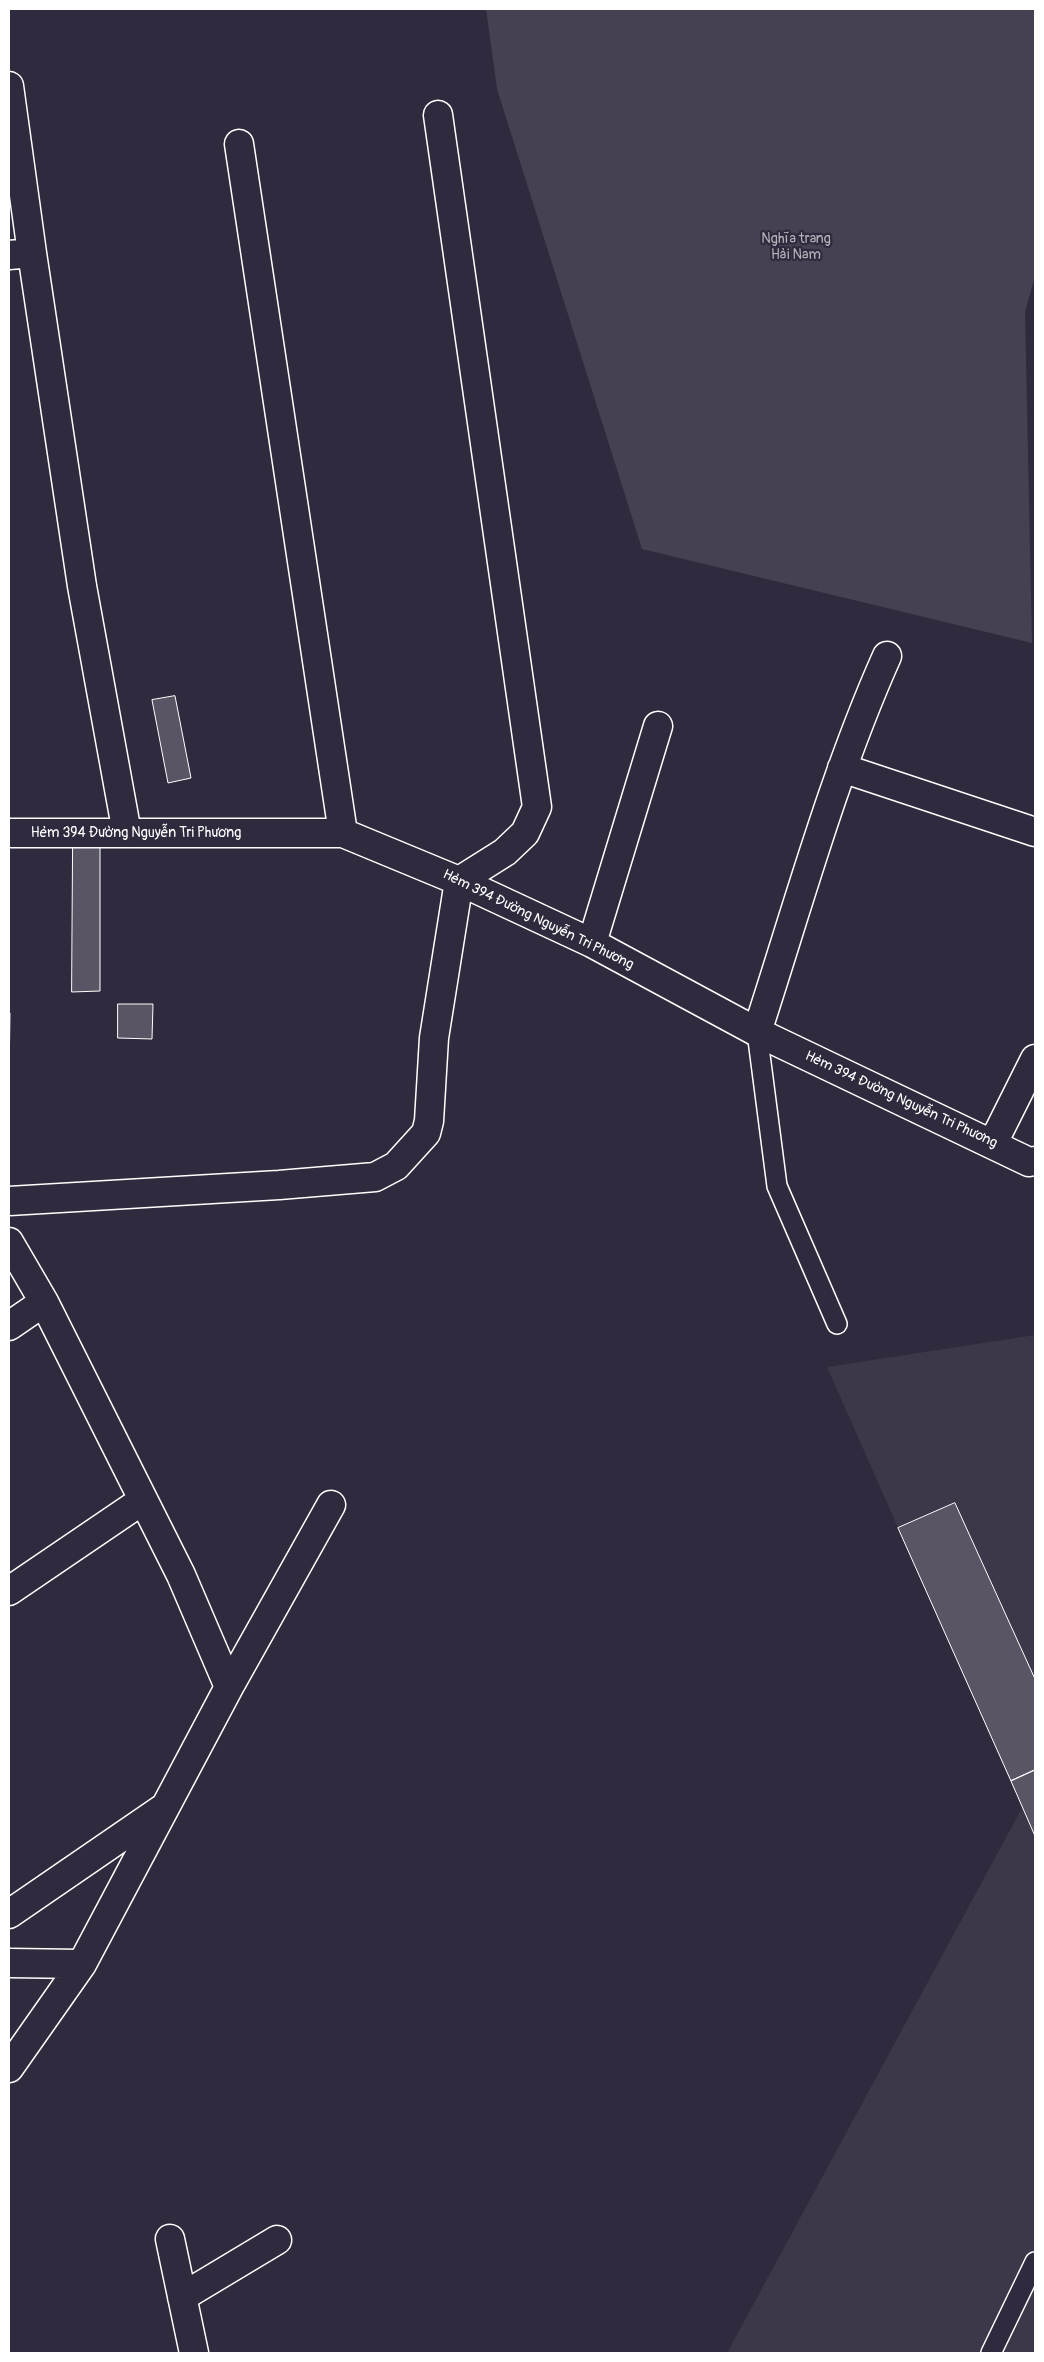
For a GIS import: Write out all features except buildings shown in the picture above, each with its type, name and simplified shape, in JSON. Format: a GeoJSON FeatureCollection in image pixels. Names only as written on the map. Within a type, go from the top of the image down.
{"type":"FeatureCollection","features":[{"type":"Feature","properties":{"kind":"street"},"geometry":{"type":"LineString","coordinates":[[9,86],[21,254],[127,833]]}},
{"type":"Feature","properties":{"kind":"street"},"geometry":{"type":"LineString","coordinates":[[9,1201],[279,1185],[375,1177],[396,1166],[426,1133],[429,1121],[434,1038],[459,881],[505,852],[525,833],[537,807],[438,116]]}},
{"type":"Feature","properties":{"kind":"street"},"geometry":{"type":"LineString","coordinates":[[239,144],[343,833]]}},
{"type":"Feature","properties":{"kind":"street"},"geometry":{"type":"LineString","coordinates":[[757,1032],[842,768],[864,709],[888,656]]}},
{"type":"Feature","properties":{"kind":"street"},"geometry":{"type":"LineString","coordinates":[[592,943],[658,726]]}},
{"type":"Feature","properties":{"kind":"street"},"geometry":{"type":"LineString","coordinates":[[842,768],[1035,832]]}},
{"type":"Feature","properties":{"kind":"street","name":"Hẻm 394 Đường Nguyễn Tri Phương"},"geometry":{"type":"LineString","coordinates":[[9,834],[343,833],[459,881],[592,943],[757,1032],[1032,1162]]}},
{"type":"Feature","properties":{"kind":"street"},"geometry":{"type":"LineString","coordinates":[[993,1143],[1035,1059]]}},
{"type":"Feature","properties":{"kind":"street"},"geometry":{"type":"LineString","coordinates":[[9,1242],[44,1302],[144,1500],[181,1575],[230,1687]]}},
{"type":"Feature","properties":{"kind":"street"},"geometry":{"type":"LineString","coordinates":[[9,1326],[44,1302]]}},
{"type":"Feature","properties":{"kind":"street"},"geometry":{"type":"LineString","coordinates":[[9,1591],[144,1500]]}},
{"type":"Feature","properties":{"kind":"street"},"geometry":{"type":"LineString","coordinates":[[9,2068],[82,1964],[230,1687],[331,1505]]}},
{"type":"Feature","properties":{"kind":"street"},"geometry":{"type":"LineString","coordinates":[[9,1914],[167,1805]]}},
{"type":"Feature","properties":{"kind":"street"},"geometry":{"type":"LineString","coordinates":[[9,1963],[82,1964]]}},
{"type":"Feature","properties":{"kind":"street"},"geometry":{"type":"LineString","coordinates":[[170,2239],[194,2353]]}},
{"type":"Feature","properties":{"kind":"street"},"geometry":{"type":"LineString","coordinates":[[182,2297],[277,2240]]}},
{"type":"Feature","properties":{"kind":"lane"},"geometry":{"type":"LineString","coordinates":[[757,1032],[776,1186],[837,1324]]}},
{"type":"Feature","properties":{"kind":"lane"},"geometry":{"type":"LineString","coordinates":[[991,2353],[1035,2262]]}},
{"type":"Feature","properties":{"kind":"shaded area"},"geometry":{"type":"Polygon","coordinates":[[[1035,1335],[1035,2353],[727,2353],[1022,1808],[827,1367],[1035,1335]]]}},
{"type":"Feature","properties":{"kind":"green space","name":"Nghĩa trang Hải Nam"},"geometry":{"type":"Polygon","coordinates":[[[486,9],[1035,9],[1035,276],[1025,312],[1032,643],[642,549],[497,89],[486,9]]]}}]}
